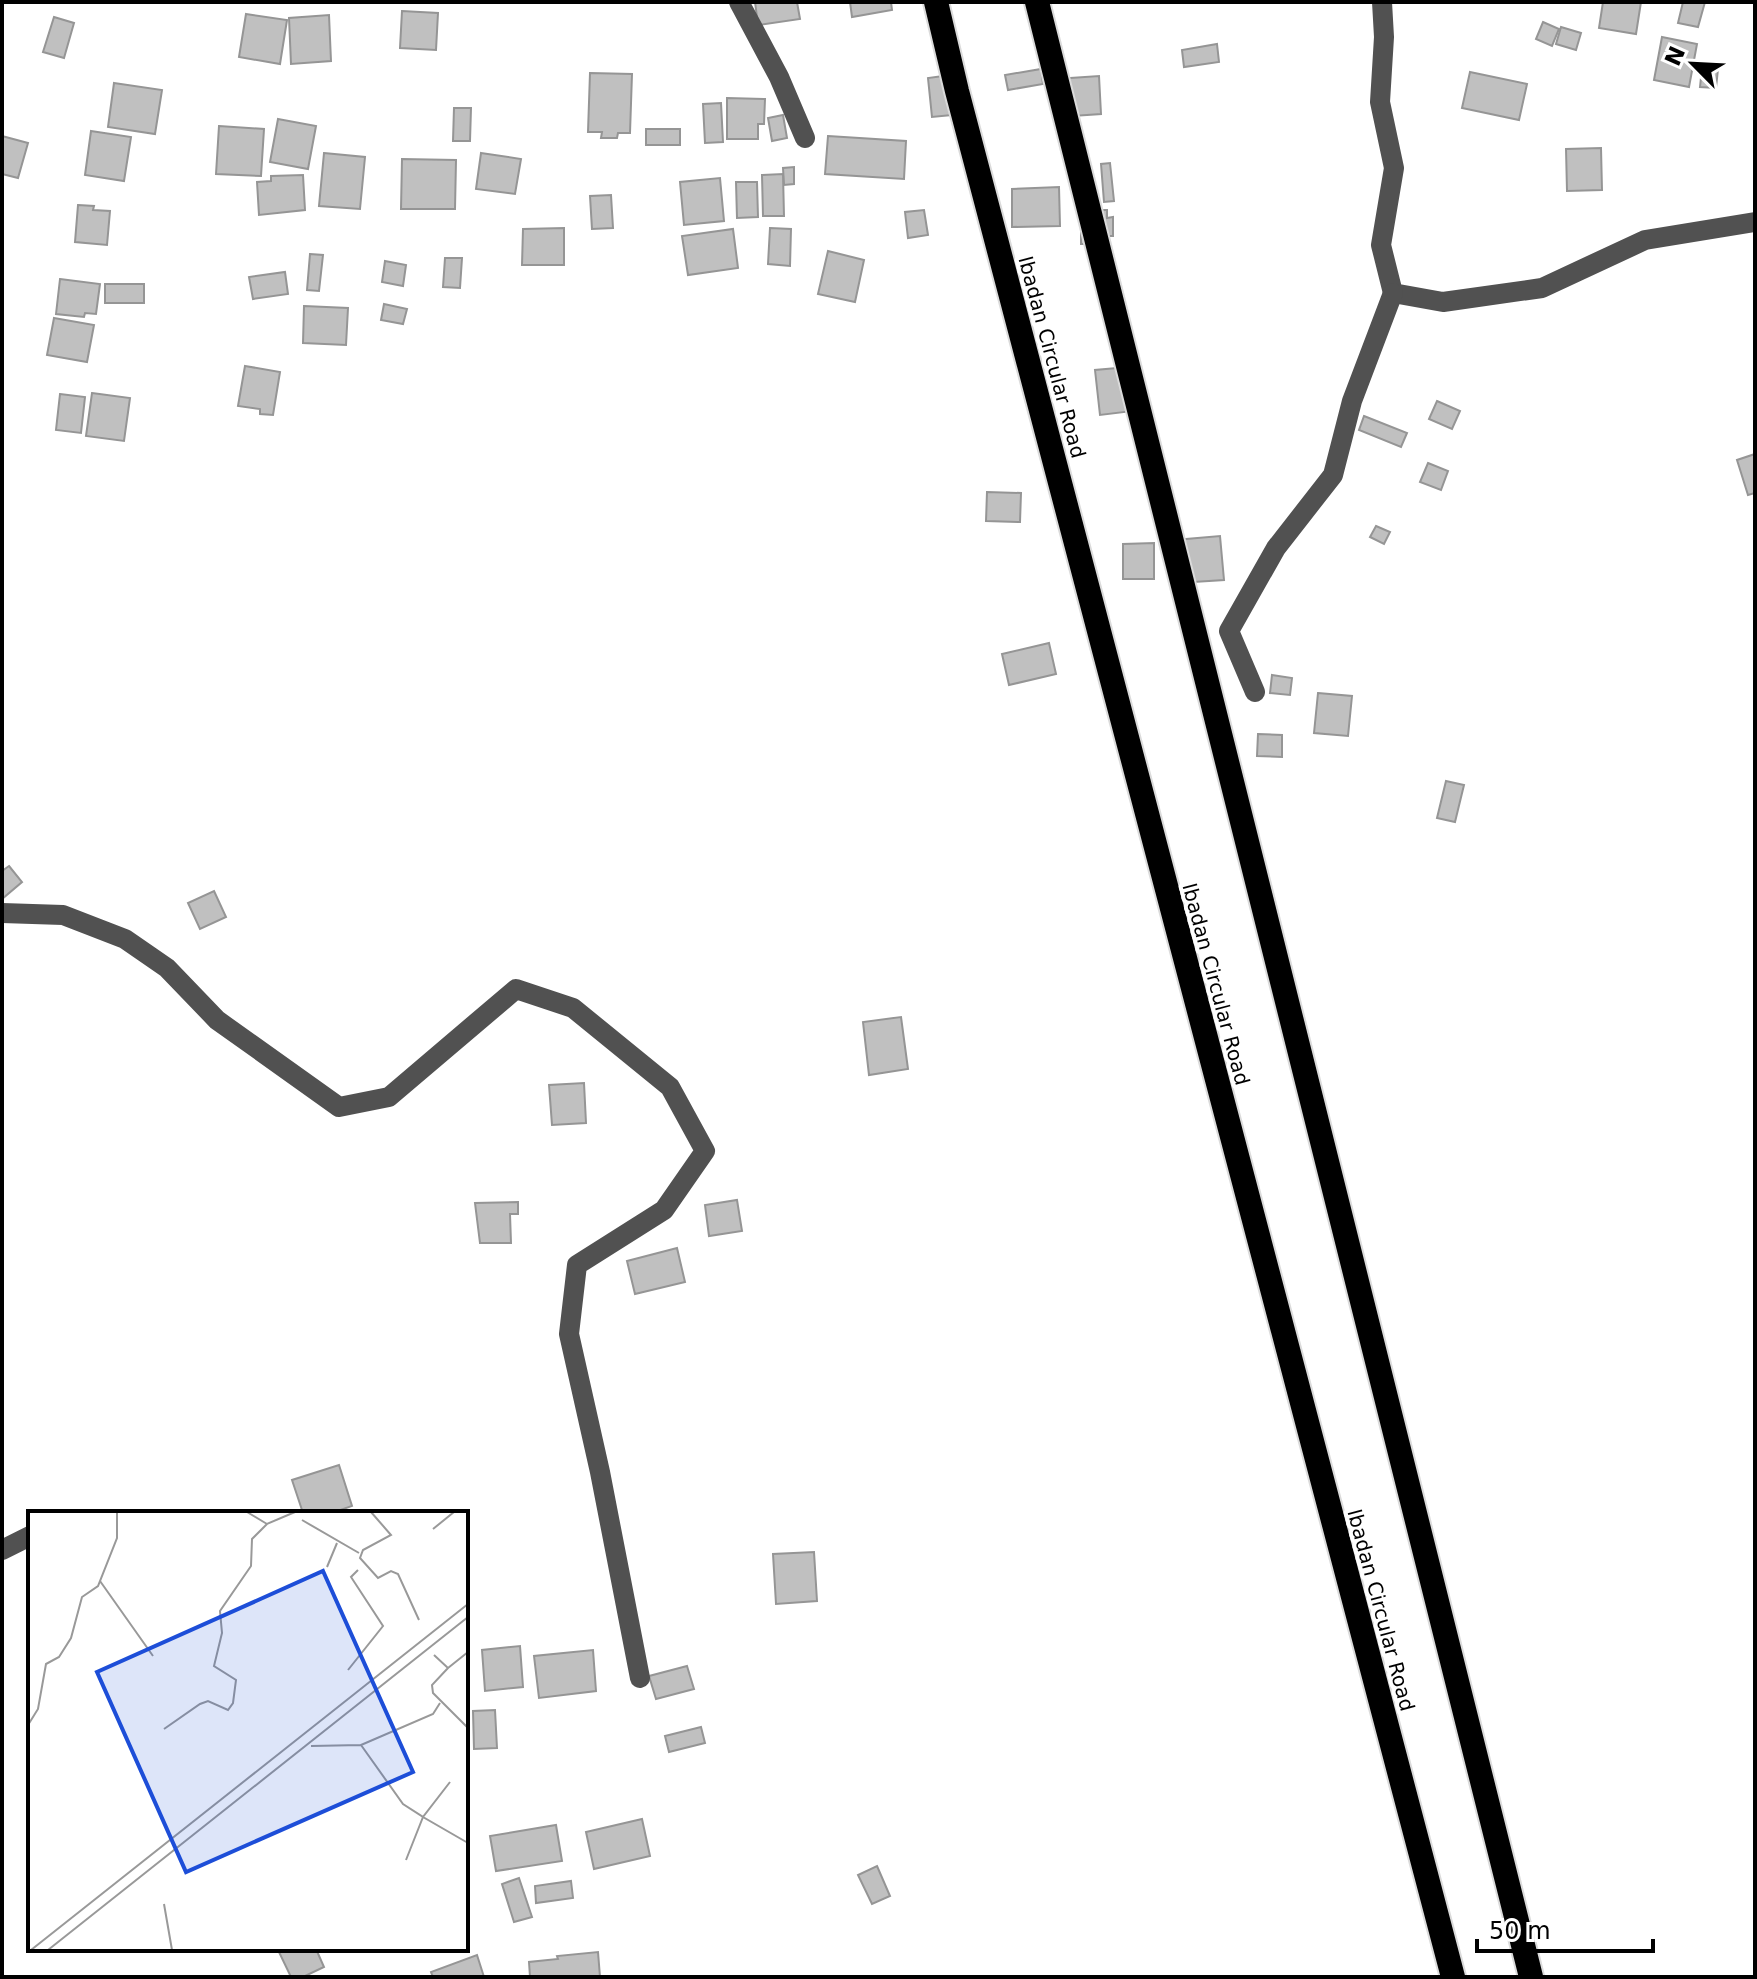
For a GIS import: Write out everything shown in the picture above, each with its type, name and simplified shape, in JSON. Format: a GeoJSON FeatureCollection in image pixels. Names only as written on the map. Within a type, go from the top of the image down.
{"type":"FeatureCollection","features":[{"type":"Feature","properties":{"kind":"highway","name":"Ibadan Circular Road"},"geometry":{"type":"LineString","coordinates":[[936,2],[1453,1977]]}},
{"type":"Feature","properties":{"kind":"highway"},"geometry":{"type":"LineString","coordinates":[[1037,2],[1531,1977]]}},
{"type":"Feature","properties":{"kind":"street"},"geometry":{"type":"LineString","coordinates":[[739,2],[779,77],[805,138]]}},
{"type":"Feature","properties":{"kind":"street"},"geometry":{"type":"LineString","coordinates":[[1255,692],[1229,631],[1276,548],[1333,475],[1352,401],[1393,293],[1381,245],[1394,168],[1380,102],[1384,37],[1382,2]]}},
{"type":"Feature","properties":{"kind":"street"},"geometry":{"type":"LineString","coordinates":[[1393,293],[1443,302],[1542,288],[1645,240],[1755,222]]}},
{"type":"Feature","properties":{"kind":"street"},"geometry":{"type":"LineString","coordinates":[[2,913],[63,915],[125,939],[167,968],[217,1020],[339,1107],[389,1097],[516,989],[573,1008],[670,1087],[705,1151],[664,1210],[577,1265],[569,1334],[600,1472],[640,1678]]}},
{"type":"Feature","properties":{"kind":"street"},"geometry":{"type":"LineString","coordinates":[[2,1550],[28,1537]]}},
{"type":"Feature","properties":{"kind":"building"},"geometry":{"type":"Polygon","coordinates":[[[755,2],[797,2],[800,19],[758,25],[755,2]]]}},
{"type":"Feature","properties":{"kind":"building"},"geometry":{"type":"Polygon","coordinates":[[[850,2],[891,2],[892,10],[852,17],[850,2]]]}},
{"type":"Feature","properties":{"kind":"building"},"geometry":{"type":"Polygon","coordinates":[[[1603,2],[1641,2],[1636,34],[1599,28],[1603,2]]]}},
{"type":"Feature","properties":{"kind":"building"},"geometry":{"type":"Polygon","coordinates":[[[1683,2],[1705,2],[1698,27],[1678,23],[1683,2]]]}},
{"type":"Feature","properties":{"kind":"building"},"geometry":{"type":"Polygon","coordinates":[[[402,11],[438,13],[436,50],[400,48],[402,11]]]}},
{"type":"Feature","properties":{"kind":"building"},"geometry":{"type":"Polygon","coordinates":[[[246,14],[287,20],[280,64],[239,57],[246,14]]]}},
{"type":"Feature","properties":{"kind":"building"},"geometry":{"type":"Polygon","coordinates":[[[329,15],[331,61],[291,64],[289,18],[329,15]]]}},
{"type":"Feature","properties":{"kind":"building"},"geometry":{"type":"Polygon","coordinates":[[[54,17],[74,23],[64,58],[43,52],[54,17]]]}},
{"type":"Feature","properties":{"kind":"building"},"geometry":{"type":"Polygon","coordinates":[[[1543,22],[1559,29],[1552,46],[1536,39],[1543,22]]]}},
{"type":"Feature","properties":{"kind":"building"},"geometry":{"type":"Polygon","coordinates":[[[1561,27],[1581,33],[1576,50],[1556,44],[1561,27]]]}},
{"type":"Feature","properties":{"kind":"building"},"geometry":{"type":"Polygon","coordinates":[[[1662,37],[1697,44],[1689,87],[1654,80],[1662,37]]]}},
{"type":"Feature","properties":{"kind":"building"},"geometry":{"type":"Polygon","coordinates":[[[1217,44],[1219,62],[1184,67],[1182,50],[1217,44]]]}},
{"type":"Feature","properties":{"kind":"building"},"geometry":{"type":"Polygon","coordinates":[[[1702,68],[1718,69],[1716,88],[1700,87],[1702,68]]]}},
{"type":"Feature","properties":{"kind":"building"},"geometry":{"type":"Polygon","coordinates":[[[1041,69],[1043,84],[1008,90],[1005,75],[1041,69]]]}},
{"type":"Feature","properties":{"kind":"building"},"geometry":{"type":"Polygon","coordinates":[[[1470,72],[1527,84],[1519,120],[1462,108],[1470,72]]]}},
{"type":"Feature","properties":{"kind":"building"},"geometry":{"type":"Polygon","coordinates":[[[590,73],[632,74],[630,133],[618,133],[617,138],[601,138],[602,132],[588,132],[590,73]]]}},
{"type":"Feature","properties":{"kind":"building"},"geometry":{"type":"Polygon","coordinates":[[[958,74],[962,114],[932,117],[928,78],[958,74]]]}},
{"type":"Feature","properties":{"kind":"building"},"geometry":{"type":"Polygon","coordinates":[[[1099,76],[1101,114],[1058,117],[1056,79],[1099,76]]]}},
{"type":"Feature","properties":{"kind":"building"},"geometry":{"type":"Polygon","coordinates":[[[114,83],[162,90],[155,134],[108,127],[114,83]]]}},
{"type":"Feature","properties":{"kind":"building"},"geometry":{"type":"Polygon","coordinates":[[[727,98],[765,99],[764,124],[758,124],[758,139],[727,139],[727,98]]]}},
{"type":"Feature","properties":{"kind":"building"},"geometry":{"type":"Polygon","coordinates":[[[721,103],[723,142],[705,143],[703,104],[721,103]]]}},
{"type":"Feature","properties":{"kind":"building"},"geometry":{"type":"Polygon","coordinates":[[[454,108],[471,108],[470,141],[453,141],[454,108]]]}},
{"type":"Feature","properties":{"kind":"building"},"geometry":{"type":"Polygon","coordinates":[[[783,115],[787,138],[772,141],[768,118],[783,115]]]}},
{"type":"Feature","properties":{"kind":"building"},"geometry":{"type":"Polygon","coordinates":[[[278,119],[316,126],[308,169],[270,162],[278,119]]]}},
{"type":"Feature","properties":{"kind":"building"},"geometry":{"type":"Polygon","coordinates":[[[219,126],[264,129],[261,176],[216,174],[219,126]]]}},
{"type":"Feature","properties":{"kind":"building"},"geometry":{"type":"Polygon","coordinates":[[[646,129],[680,129],[680,145],[646,145],[646,129]]]}},
{"type":"Feature","properties":{"kind":"building"},"geometry":{"type":"Polygon","coordinates":[[[91,131],[131,137],[124,181],[85,175],[91,131]]]}},
{"type":"Feature","properties":{"kind":"building"},"geometry":{"type":"Polygon","coordinates":[[[2,136],[28,143],[18,178],[2,174],[2,136]]]}},
{"type":"Feature","properties":{"kind":"building"},"geometry":{"type":"Polygon","coordinates":[[[828,136],[906,141],[904,179],[825,174],[828,136]]]}},
{"type":"Feature","properties":{"kind":"building"},"geometry":{"type":"Polygon","coordinates":[[[1601,148],[1602,190],[1567,191],[1566,149],[1601,148]]]}},
{"type":"Feature","properties":{"kind":"building"},"geometry":{"type":"Polygon","coordinates":[[[324,153],[365,157],[360,209],[319,206],[324,153]]]}},
{"type":"Feature","properties":{"kind":"building"},"geometry":{"type":"Polygon","coordinates":[[[481,153],[521,159],[515,194],[476,189],[481,153]]]}},
{"type":"Feature","properties":{"kind":"building"},"geometry":{"type":"Polygon","coordinates":[[[402,159],[456,160],[455,209],[401,209],[402,159]]]}},
{"type":"Feature","properties":{"kind":"building"},"geometry":{"type":"Polygon","coordinates":[[[1110,163],[1114,201],[1104,202],[1101,164],[1110,163]]]}},
{"type":"Feature","properties":{"kind":"building"},"geometry":{"type":"Polygon","coordinates":[[[794,167],[794,184],[784,185],[783,168],[794,167]]]}},
{"type":"Feature","properties":{"kind":"building"},"geometry":{"type":"Polygon","coordinates":[[[783,174],[784,216],[763,216],[762,175],[783,174]]]}},
{"type":"Feature","properties":{"kind":"building"},"geometry":{"type":"Polygon","coordinates":[[[303,175],[305,210],[259,215],[257,182],[271,181],[271,176],[303,175]]]}},
{"type":"Feature","properties":{"kind":"building"},"geometry":{"type":"Polygon","coordinates":[[[720,178],[724,221],[684,225],[680,182],[720,178]]]}},
{"type":"Feature","properties":{"kind":"building"},"geometry":{"type":"Polygon","coordinates":[[[736,182],[757,182],[758,217],[737,218],[736,182]]]}},
{"type":"Feature","properties":{"kind":"building"},"geometry":{"type":"Polygon","coordinates":[[[1059,187],[1060,226],[1012,227],[1012,189],[1059,187]]]}},
{"type":"Feature","properties":{"kind":"building"},"geometry":{"type":"Polygon","coordinates":[[[611,195],[613,228],[592,229],[590,196],[611,195]]]}},
{"type":"Feature","properties":{"kind":"building"},"geometry":{"type":"Polygon","coordinates":[[[78,205],[110,211],[107,245],[75,242],[78,205]]]}},
{"type":"Feature","properties":{"kind":"building"},"geometry":{"type":"Polygon","coordinates":[[[924,210],[928,235],[908,238],[905,212],[924,210]]]}},
{"type":"Feature","properties":{"kind":"building"},"geometry":{"type":"Polygon","coordinates":[[[1081,210],[1107,210],[1107,218],[1113,217],[1113,236],[1107,236],[1107,244],[1081,244],[1081,210]]]}},
{"type":"Feature","properties":{"kind":"building"},"geometry":{"type":"Polygon","coordinates":[[[564,228],[564,265],[522,265],[523,229],[564,228]]]}},
{"type":"Feature","properties":{"kind":"building"},"geometry":{"type":"Polygon","coordinates":[[[770,228],[791,229],[790,266],[768,264],[770,228]]]}},
{"type":"Feature","properties":{"kind":"building"},"geometry":{"type":"Polygon","coordinates":[[[733,229],[738,268],[688,275],[682,236],[733,229]]]}},
{"type":"Feature","properties":{"kind":"building"},"geometry":{"type":"Polygon","coordinates":[[[828,251],[864,260],[855,302],[818,294],[828,251]]]}},
{"type":"Feature","properties":{"kind":"building"},"geometry":{"type":"Polygon","coordinates":[[[310,254],[323,255],[319,291],[307,290],[310,254]]]}},
{"type":"Feature","properties":{"kind":"building"},"geometry":{"type":"Polygon","coordinates":[[[445,258],[462,258],[460,288],[443,287],[445,258]]]}},
{"type":"Feature","properties":{"kind":"building"},"geometry":{"type":"Polygon","coordinates":[[[385,261],[406,265],[403,286],[382,282],[385,261]]]}},
{"type":"Feature","properties":{"kind":"building"},"geometry":{"type":"Polygon","coordinates":[[[285,272],[288,294],[253,299],[249,277],[285,272]]]}},
{"type":"Feature","properties":{"kind":"building"},"geometry":{"type":"Polygon","coordinates":[[[60,279],[100,284],[96,314],[85,313],[84,317],[56,314],[60,279]]]}},
{"type":"Feature","properties":{"kind":"building"},"geometry":{"type":"Polygon","coordinates":[[[105,284],[144,284],[144,303],[105,303],[105,284]]]}},
{"type":"Feature","properties":{"kind":"building"},"geometry":{"type":"Polygon","coordinates":[[[384,304],[407,309],[403,324],[381,320],[384,304]]]}},
{"type":"Feature","properties":{"kind":"building"},"geometry":{"type":"Polygon","coordinates":[[[304,306],[348,308],[346,345],[303,343],[304,306]]]}},
{"type":"Feature","properties":{"kind":"building"},"geometry":{"type":"Polygon","coordinates":[[[54,318],[94,325],[87,362],[47,355],[54,318]]]}},
{"type":"Feature","properties":{"kind":"building"},"geometry":{"type":"Polygon","coordinates":[[[245,366],[280,372],[273,415],[260,414],[260,409],[238,406],[245,366]]]}},
{"type":"Feature","properties":{"kind":"building"},"geometry":{"type":"Polygon","coordinates":[[[1128,367],[1133,411],[1100,415],[1095,370],[1128,367]]]}},
{"type":"Feature","properties":{"kind":"building"},"geometry":{"type":"Polygon","coordinates":[[[92,393],[130,398],[124,441],[86,436],[92,393]]]}},
{"type":"Feature","properties":{"kind":"building"},"geometry":{"type":"Polygon","coordinates":[[[60,394],[85,397],[81,433],[56,430],[60,394]]]}},
{"type":"Feature","properties":{"kind":"building"},"geometry":{"type":"Polygon","coordinates":[[[1437,401],[1460,411],[1452,429],[1429,419],[1437,401]]]}},
{"type":"Feature","properties":{"kind":"building"},"geometry":{"type":"Polygon","coordinates":[[[1364,416],[1407,433],[1401,447],[1359,430],[1364,416]]]}},
{"type":"Feature","properties":{"kind":"building"},"geometry":{"type":"Polygon","coordinates":[[[1755,454],[1755,493],[1748,495],[1737,460],[1755,454]]]}},
{"type":"Feature","properties":{"kind":"building"},"geometry":{"type":"Polygon","coordinates":[[[1428,463],[1448,471],[1441,490],[1420,482],[1428,463]]]}},
{"type":"Feature","properties":{"kind":"building"},"geometry":{"type":"Polygon","coordinates":[[[987,492],[1021,493],[1020,522],[986,521],[987,492]]]}},
{"type":"Feature","properties":{"kind":"building"},"geometry":{"type":"Polygon","coordinates":[[[1376,526],[1390,532],[1384,544],[1370,537],[1376,526]]]}},
{"type":"Feature","properties":{"kind":"building"},"geometry":{"type":"Polygon","coordinates":[[[1220,536],[1224,580],[1178,583],[1175,540],[1220,536]]]}},
{"type":"Feature","properties":{"kind":"building"},"geometry":{"type":"Polygon","coordinates":[[[1154,543],[1154,579],[1123,579],[1123,544],[1154,543]]]}},
{"type":"Feature","properties":{"kind":"building"},"geometry":{"type":"Polygon","coordinates":[[[1049,643],[1056,674],[1009,685],[1002,654],[1049,643]]]}},
{"type":"Feature","properties":{"kind":"building"},"geometry":{"type":"Polygon","coordinates":[[[1272,675],[1292,678],[1290,695],[1270,693],[1272,675]]]}},
{"type":"Feature","properties":{"kind":"building"},"geometry":{"type":"Polygon","coordinates":[[[1318,693],[1352,696],[1348,736],[1314,733],[1318,693]]]}},
{"type":"Feature","properties":{"kind":"building"},"geometry":{"type":"Polygon","coordinates":[[[1258,734],[1282,735],[1282,757],[1257,756],[1258,734]]]}},
{"type":"Feature","properties":{"kind":"building"},"geometry":{"type":"Polygon","coordinates":[[[1446,781],[1464,785],[1455,822],[1437,818],[1446,781]]]}},
{"type":"Feature","properties":{"kind":"building"},"geometry":{"type":"Polygon","coordinates":[[[9,866],[22,882],[2,899],[2,871],[9,866]]]}},
{"type":"Feature","properties":{"kind":"building"},"geometry":{"type":"Polygon","coordinates":[[[214,891],[226,917],[200,929],[188,903],[214,891]]]}},
{"type":"Feature","properties":{"kind":"building"},"geometry":{"type":"Polygon","coordinates":[[[901,1017],[908,1069],[869,1075],[863,1022],[901,1017]]]}},
{"type":"Feature","properties":{"kind":"building"},"geometry":{"type":"Polygon","coordinates":[[[584,1083],[586,1123],[552,1125],[549,1085],[584,1083]]]}},
{"type":"Feature","properties":{"kind":"building"},"geometry":{"type":"Polygon","coordinates":[[[737,1200],[742,1231],[709,1236],[705,1205],[737,1200]]]}},
{"type":"Feature","properties":{"kind":"building"},"geometry":{"type":"Polygon","coordinates":[[[518,1202],[518,1214],[510,1214],[511,1243],[480,1243],[475,1203],[518,1202]]]}},
{"type":"Feature","properties":{"kind":"building"},"geometry":{"type":"Polygon","coordinates":[[[677,1248],[685,1282],[635,1294],[627,1261],[677,1248]]]}},
{"type":"Feature","properties":{"kind":"building"},"geometry":{"type":"Polygon","coordinates":[[[339,1465],[352,1506],[338,1511],[302,1511],[292,1480],[339,1465]]]}},
{"type":"Feature","properties":{"kind":"building"},"geometry":{"type":"Polygon","coordinates":[[[814,1552],[817,1601],[776,1604],[773,1554],[814,1552]]]}},
{"type":"Feature","properties":{"kind":"building"},"geometry":{"type":"Polygon","coordinates":[[[520,1646],[523,1687],[485,1691],[482,1650],[520,1646]]]}},
{"type":"Feature","properties":{"kind":"building"},"geometry":{"type":"Polygon","coordinates":[[[593,1650],[596,1691],[539,1698],[534,1656],[593,1650]]]}},
{"type":"Feature","properties":{"kind":"building"},"geometry":{"type":"Polygon","coordinates":[[[687,1666],[694,1689],[656,1699],[649,1676],[687,1666]]]}},
{"type":"Feature","properties":{"kind":"building"},"geometry":{"type":"Polygon","coordinates":[[[495,1710],[497,1748],[474,1749],[473,1711],[495,1710]]]}},
{"type":"Feature","properties":{"kind":"building"},"geometry":{"type":"Polygon","coordinates":[[[701,1727],[705,1743],[669,1752],[665,1736],[701,1727]]]}},
{"type":"Feature","properties":{"kind":"building"},"geometry":{"type":"Polygon","coordinates":[[[642,1819],[650,1856],[594,1869],[586,1832],[642,1819]]]}},
{"type":"Feature","properties":{"kind":"building"},"geometry":{"type":"Polygon","coordinates":[[[556,1825],[562,1861],[496,1871],[490,1836],[556,1825]]]}},
{"type":"Feature","properties":{"kind":"building"},"geometry":{"type":"Polygon","coordinates":[[[877,1866],[890,1896],[872,1904],[858,1875],[877,1866]]]}},
{"type":"Feature","properties":{"kind":"building"},"geometry":{"type":"Polygon","coordinates":[[[519,1878],[532,1917],[514,1922],[502,1884],[519,1878]]]}},
{"type":"Feature","properties":{"kind":"building"},"geometry":{"type":"Polygon","coordinates":[[[571,1881],[573,1898],[536,1903],[535,1886],[571,1881]]]}},
{"type":"Feature","properties":{"kind":"building"},"geometry":{"type":"Polygon","coordinates":[[[278,1951],[317,1951],[324,1967],[303,1977],[291,1977],[278,1951]]]}},
{"type":"Feature","properties":{"kind":"building"},"geometry":{"type":"Polygon","coordinates":[[[598,1952],[600,1977],[530,1977],[529,1962],[598,1952]]]}},
{"type":"Feature","properties":{"kind":"building"},"geometry":{"type":"Polygon","coordinates":[[[477,1955],[484,1977],[433,1977],[431,1972],[477,1955]]]}}]}
